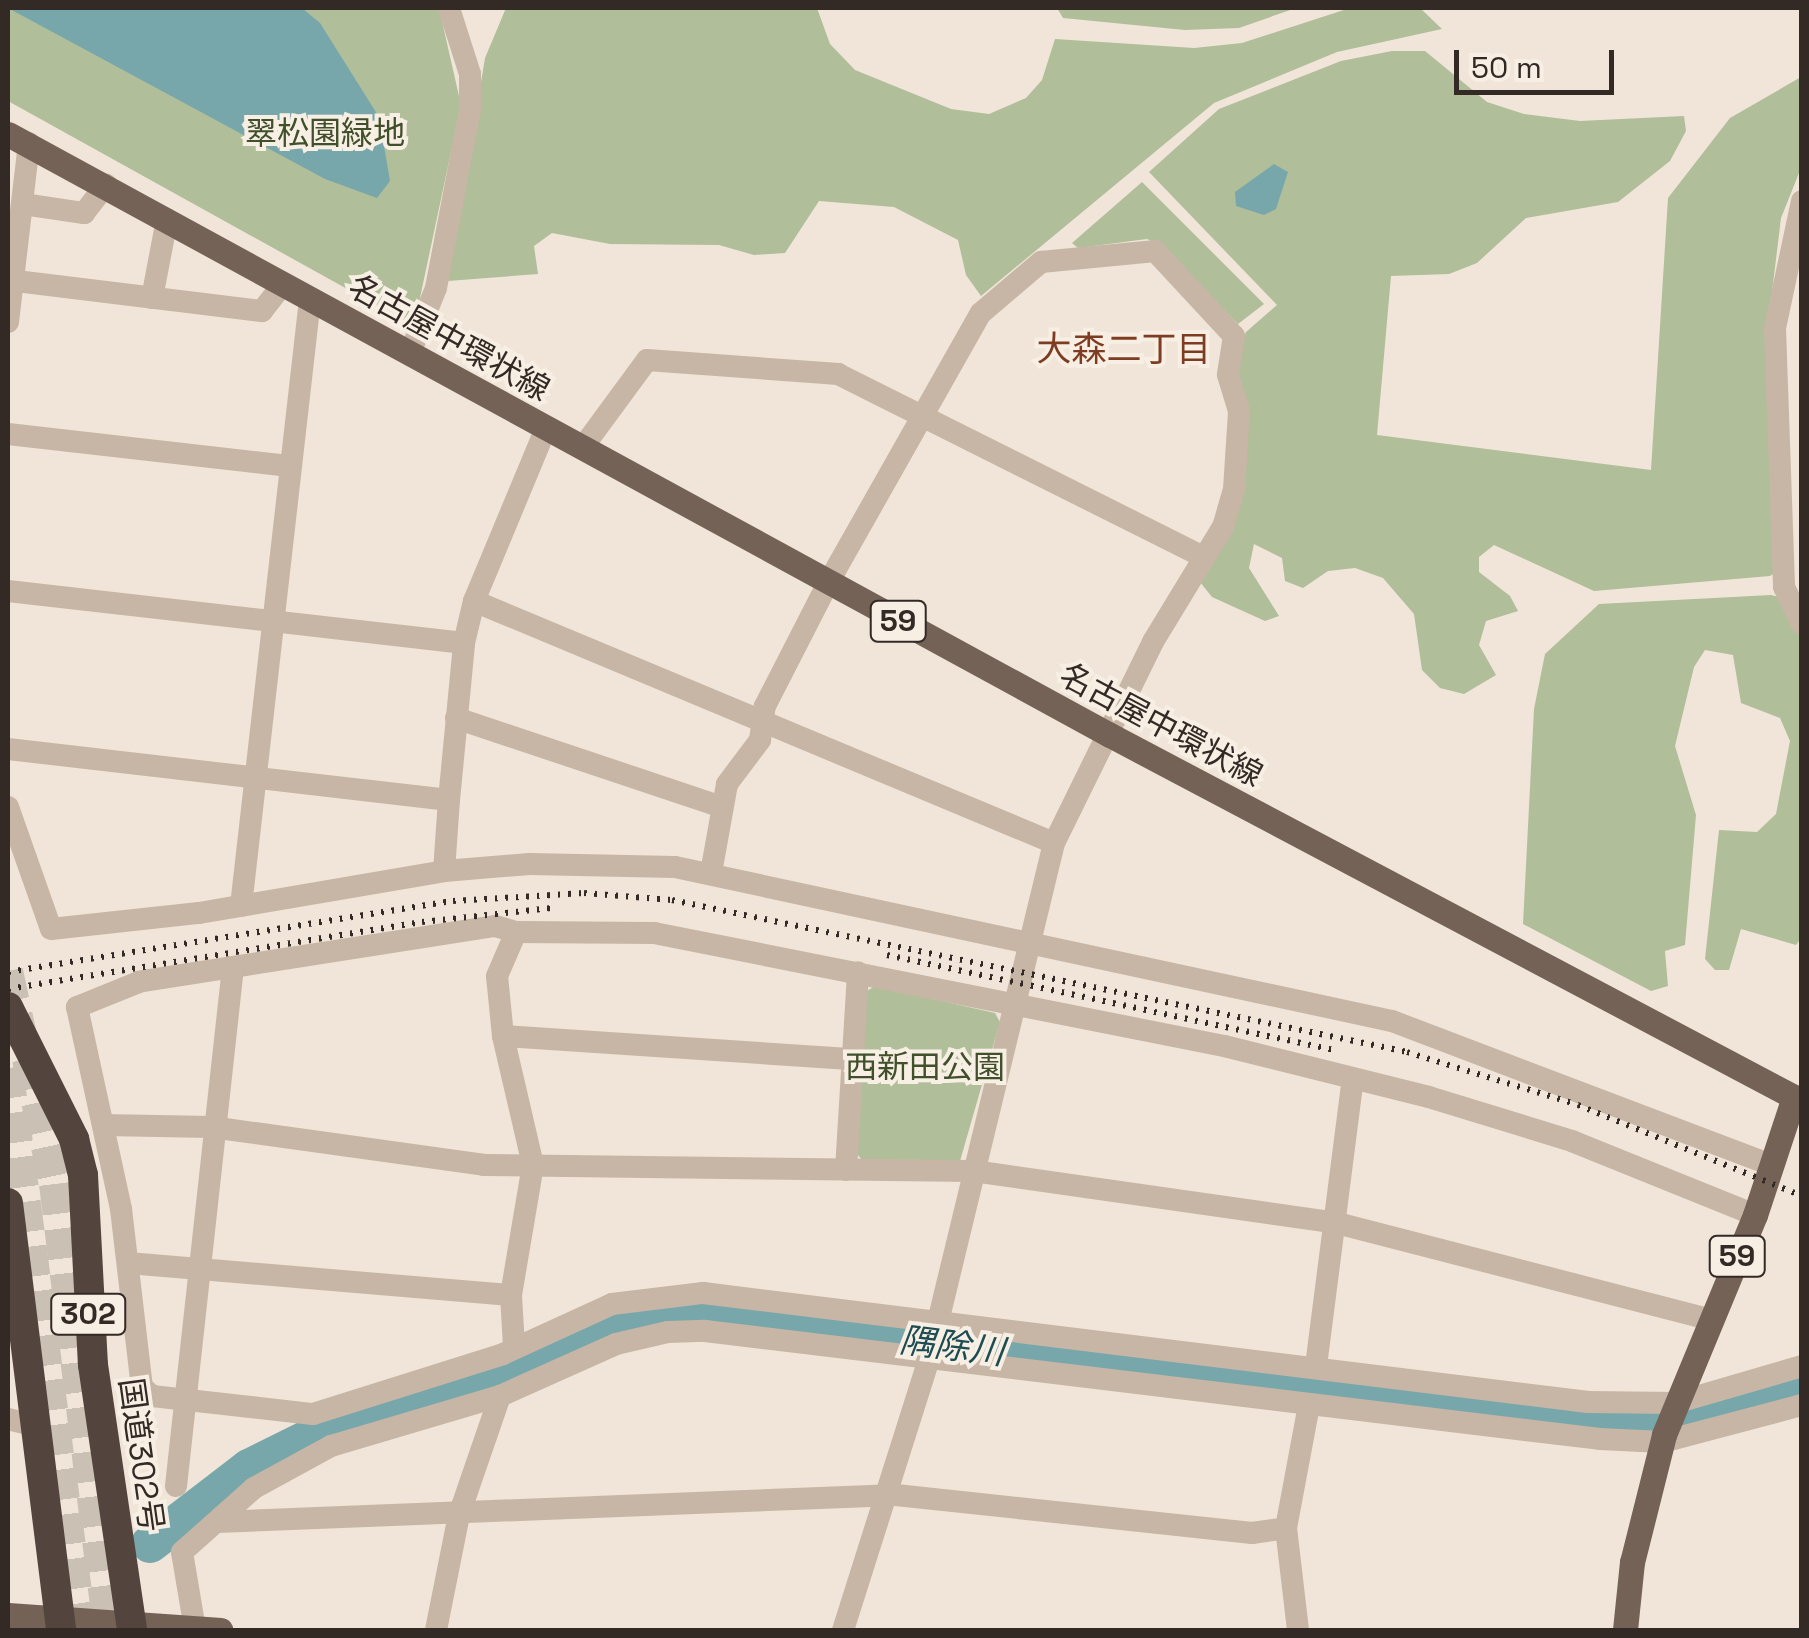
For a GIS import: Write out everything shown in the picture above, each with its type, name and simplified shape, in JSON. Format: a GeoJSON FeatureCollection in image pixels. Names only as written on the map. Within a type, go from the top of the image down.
{"type":"FeatureCollection","features":[{"type":"Feature","properties":{"kind":"highway","name":"国道302号"},"geometry":{"type":"LineString","coordinates":[[8,1007],[74,1139],[83,1176],[93,1365],[132,1629]]}},
{"type":"Feature","properties":{"kind":"highway","name":"302"},"geometry":{"type":"LineString","coordinates":[[8,1204],[22,1423],[60,1625]]}},
{"type":"Feature","properties":{"kind":"main road","name":"名古屋中環状線"},"geometry":{"type":"LineString","coordinates":[[18,138],[1110,736],[1798,1091],[1755,1215],[1668,1423],[1632,1562],[1625,1630]]}},
{"type":"Feature","properties":{"kind":"main road"},"geometry":{"type":"LineString","coordinates":[[8,1615],[60,1625],[208,1630]]}},
{"type":"Feature","properties":{"kind":"street"},"geometry":{"type":"LineString","coordinates":[[410,353],[436,288],[470,110],[470,74],[449,8]]}},
{"type":"Feature","properties":{"kind":"street"},"geometry":{"type":"LineString","coordinates":[[8,322],[10,280],[23,204],[18,138]]}},
{"type":"Feature","properties":{"kind":"street"},"geometry":{"type":"LineString","coordinates":[[23,204],[84,212],[106,185]]}},
{"type":"Feature","properties":{"kind":"street"},"geometry":{"type":"LineString","coordinates":[[1802,201],[1791,289],[1775,328],[1794,550],[1784,587],[1802,624]]}},
{"type":"Feature","properties":{"kind":"street"},"geometry":{"type":"LineString","coordinates":[[152,298],[167,219]]}},
{"type":"Feature","properties":{"kind":"street"},"geometry":{"type":"LineString","coordinates":[[711,873],[728,784],[760,740],[761,721],[828,584],[981,313],[1042,262],[1155,252],[1234,336],[1228,375],[1239,412],[1234,488],[1224,525],[1202,556],[1054,843],[928,1359],[843,1630]]}},
{"type":"Feature","properties":{"kind":"street"},"geometry":{"type":"LineString","coordinates":[[10,280],[262,311],[284,284]]}},
{"type":"Feature","properties":{"kind":"street"},"geometry":{"type":"LineString","coordinates":[[241,906],[310,299]]}},
{"type":"Feature","properties":{"kind":"street"},"geometry":{"type":"LineString","coordinates":[[583,447],[647,360],[838,374],[1202,556]]}},
{"type":"Feature","properties":{"kind":"street"},"geometry":{"type":"LineString","coordinates":[[444,871],[464,643],[474,602],[546,428]]}},
{"type":"Feature","properties":{"kind":"street"},"geometry":{"type":"LineString","coordinates":[[8,434],[289,466]]}},
{"type":"Feature","properties":{"kind":"street"},"geometry":{"type":"LineString","coordinates":[[8,592],[464,643]]}},
{"type":"Feature","properties":{"kind":"street"},"geometry":{"type":"LineString","coordinates":[[474,602],[1054,843]]}},
{"type":"Feature","properties":{"kind":"street"},"geometry":{"type":"LineString","coordinates":[[456,718],[722,808]]}},
{"type":"Feature","properties":{"kind":"street"},"geometry":{"type":"LineString","coordinates":[[8,749],[254,774],[448,800]]}},
{"type":"Feature","properties":{"kind":"street"},"geometry":{"type":"LineString","coordinates":[[8,807],[50,929],[241,906],[444,871],[618,863],[711,873],[1392,1021],[1771,1166]]}},
{"type":"Feature","properties":{"kind":"street"},"geometry":{"type":"LineString","coordinates":[[1755,1215],[1505,1117],[1354,1079],[858,972],[654,933],[516,932],[495,926],[139,982],[77,1007],[104,1125],[128,1263],[142,1387],[152,1396],[312,1414],[415,1386],[612,1304],[658,1295],[703,1293],[1588,1402],[1668,1423],[1802,1366]]}},
{"type":"Feature","properties":{"kind":"street"},"geometry":{"type":"LineString","coordinates":[[514,1346],[510,1294],[533,1164],[503,1036],[498,976],[516,932]]}},
{"type":"Feature","properties":{"kind":"street"},"geometry":{"type":"LineString","coordinates":[[176,1486],[211,1127],[233,967]]}},
{"type":"Feature","properties":{"kind":"street"},"geometry":{"type":"LineString","coordinates":[[846,1170],[849,1058],[858,972]]}},
{"type":"Feature","properties":{"kind":"street"},"geometry":{"type":"LineString","coordinates":[[503,1036],[849,1058]]}},
{"type":"Feature","properties":{"kind":"street"},"geometry":{"type":"LineString","coordinates":[[1316,1366],[1354,1079]]}},
{"type":"Feature","properties":{"kind":"street"},"geometry":{"type":"LineString","coordinates":[[104,1125],[211,1127],[484,1165],[973,1171],[1333,1222],[1709,1319]]}},
{"type":"Feature","properties":{"kind":"street"},"geometry":{"type":"LineString","coordinates":[[128,1263],[510,1294]]}},
{"type":"Feature","properties":{"kind":"street"},"geometry":{"type":"LineString","coordinates":[[208,1630],[182,1552],[254,1488],[316,1452],[500,1396],[616,1344],[687,1330],[1309,1406],[1668,1423],[1802,1406]]}},
{"type":"Feature","properties":{"kind":"street"},"geometry":{"type":"LineString","coordinates":[[436,1630],[459,1515],[500,1396]]}},
{"type":"Feature","properties":{"kind":"street"},"geometry":{"type":"LineString","coordinates":[[1298,1630],[1286,1528],[1309,1406]]}},
{"type":"Feature","properties":{"kind":"street"},"geometry":{"type":"LineString","coordinates":[[217,1522],[884,1496],[1252,1533],[1286,1528]]}},
{"type":"Feature","properties":{"kind":"green space","name":"翠松園緑地"},"geometry":{"type":"Polygon","coordinates":[[[8,8],[439,8],[461,105],[414,326],[8,101],[8,8]]]}},
{"type":"Feature","properties":{"kind":"green space"},"geometry":{"type":"Polygon","coordinates":[[[506,8],[817,8],[830,44],[855,70],[951,109],[989,114],[1026,98],[1042,80],[1055,39],[1194,48],[1242,43],[1350,8],[1420,8],[1442,29],[1337,52],[1214,103],[981,296],[966,275],[958,240],[894,207],[819,201],[785,253],[754,255],[719,245],[610,244],[552,233],[534,246],[538,274],[448,281],[485,58],[506,8]]]}},
{"type":"Feature","properties":{"kind":"green space"},"geometry":{"type":"Polygon","coordinates":[[[1057,8],[1296,8],[1239,28],[1185,30],[1063,18],[1057,8]]]}},
{"type":"Feature","properties":{"kind":"green space"},"geometry":{"type":"Polygon","coordinates":[[[1392,51],[1425,51],[1487,102],[1524,114],[1580,121],[1684,116],[1686,131],[1670,161],[1618,202],[1526,218],[1477,263],[1449,274],[1391,276],[1377,435],[1651,470],[1668,198],[1730,118],[1801,77],[1801,168],[1781,218],[1768,325],[1782,568],[1770,576],[1594,591],[1494,545],[1479,557],[1479,572],[1510,596],[1518,611],[1486,621],[1479,645],[1496,675],[1464,694],[1440,688],[1422,670],[1414,614],[1383,578],[1355,568],[1328,571],[1303,588],[1285,581],[1282,558],[1254,544],[1249,568],[1279,616],[1265,621],[1212,597],[1200,582],[1227,533],[1236,359],[1246,332],[1277,305],[1149,172],[1219,109],[1341,61],[1392,51]]]}},
{"type":"Feature","properties":{"kind":"green space"},"geometry":{"type":"Polygon","coordinates":[[[1142,182],[1264,304],[1238,324],[1161,245],[1147,239],[1078,248],[1072,243],[1142,182]]]}},
{"type":"Feature","properties":{"kind":"green space"},"geometry":{"type":"Polygon","coordinates":[[[1771,595],[1787,599],[1802,627],[1802,937],[1796,945],[1741,929],[1729,970],[1715,970],[1705,959],[1719,830],[1757,832],[1776,814],[1790,741],[1780,718],[1741,703],[1733,655],[1705,650],[1694,667],[1675,746],[1696,815],[1685,945],[1665,951],[1668,986],[1651,991],[1523,924],[1534,709],[1545,654],[1599,604],[1771,595]]]}},
{"type":"Feature","properties":{"kind":"green space","name":"西新田公園"},"geometry":{"type":"Polygon","coordinates":[[[875,986],[995,1013],[1000,1022],[960,1161],[862,1160],[857,1154],[867,991],[875,986]]]}},
{"type":"Feature","properties":{"kind":"water"},"geometry":{"type":"Polygon","coordinates":[[[8,8],[302,8],[320,23],[379,117],[390,181],[377,198],[325,179],[8,8]]]}},
{"type":"Feature","properties":{"kind":"water"},"geometry":{"type":"Polygon","coordinates":[[[1274,164],[1288,172],[1276,209],[1264,215],[1236,206],[1235,192],[1274,164]]]}},
{"type":"Feature","properties":{"kind":"waterway","name":"隅除川"},"geometry":{"type":"LineString","coordinates":[[150,1544],[249,1468],[338,1424],[442,1395],[600,1331],[675,1312],[1591,1425],[1683,1421],[1802,1387]]}},
{"type":"Feature","properties":{"kind":"tunnel"},"geometry":{"type":"LineString","coordinates":[[8,971],[54,1184],[108,1630]]}},
{"type":"Feature","properties":{"kind":"tunnel"},"geometry":{"type":"LineString","coordinates":[[8,1068],[82,1630]]}},
{"type":"Feature","properties":{"kind":"railway"},"geometry":{"type":"LineString","coordinates":[[8,972],[453,901],[584,893],[672,900],[1407,1052],[1578,1105],[1802,1196]]}},
{"type":"Feature","properties":{"kind":"railway"},"geometry":{"type":"LineString","coordinates":[[8,989],[422,922],[551,908]]}},
{"type":"Feature","properties":{"kind":"railway"},"geometry":{"type":"LineString","coordinates":[[887,955],[1337,1051]]}},
{"type":"Feature","properties":{"kind":"district","name":"大森二丁目"},"geometry":{"type":"Point","coordinates":[1124,349]}}]}
